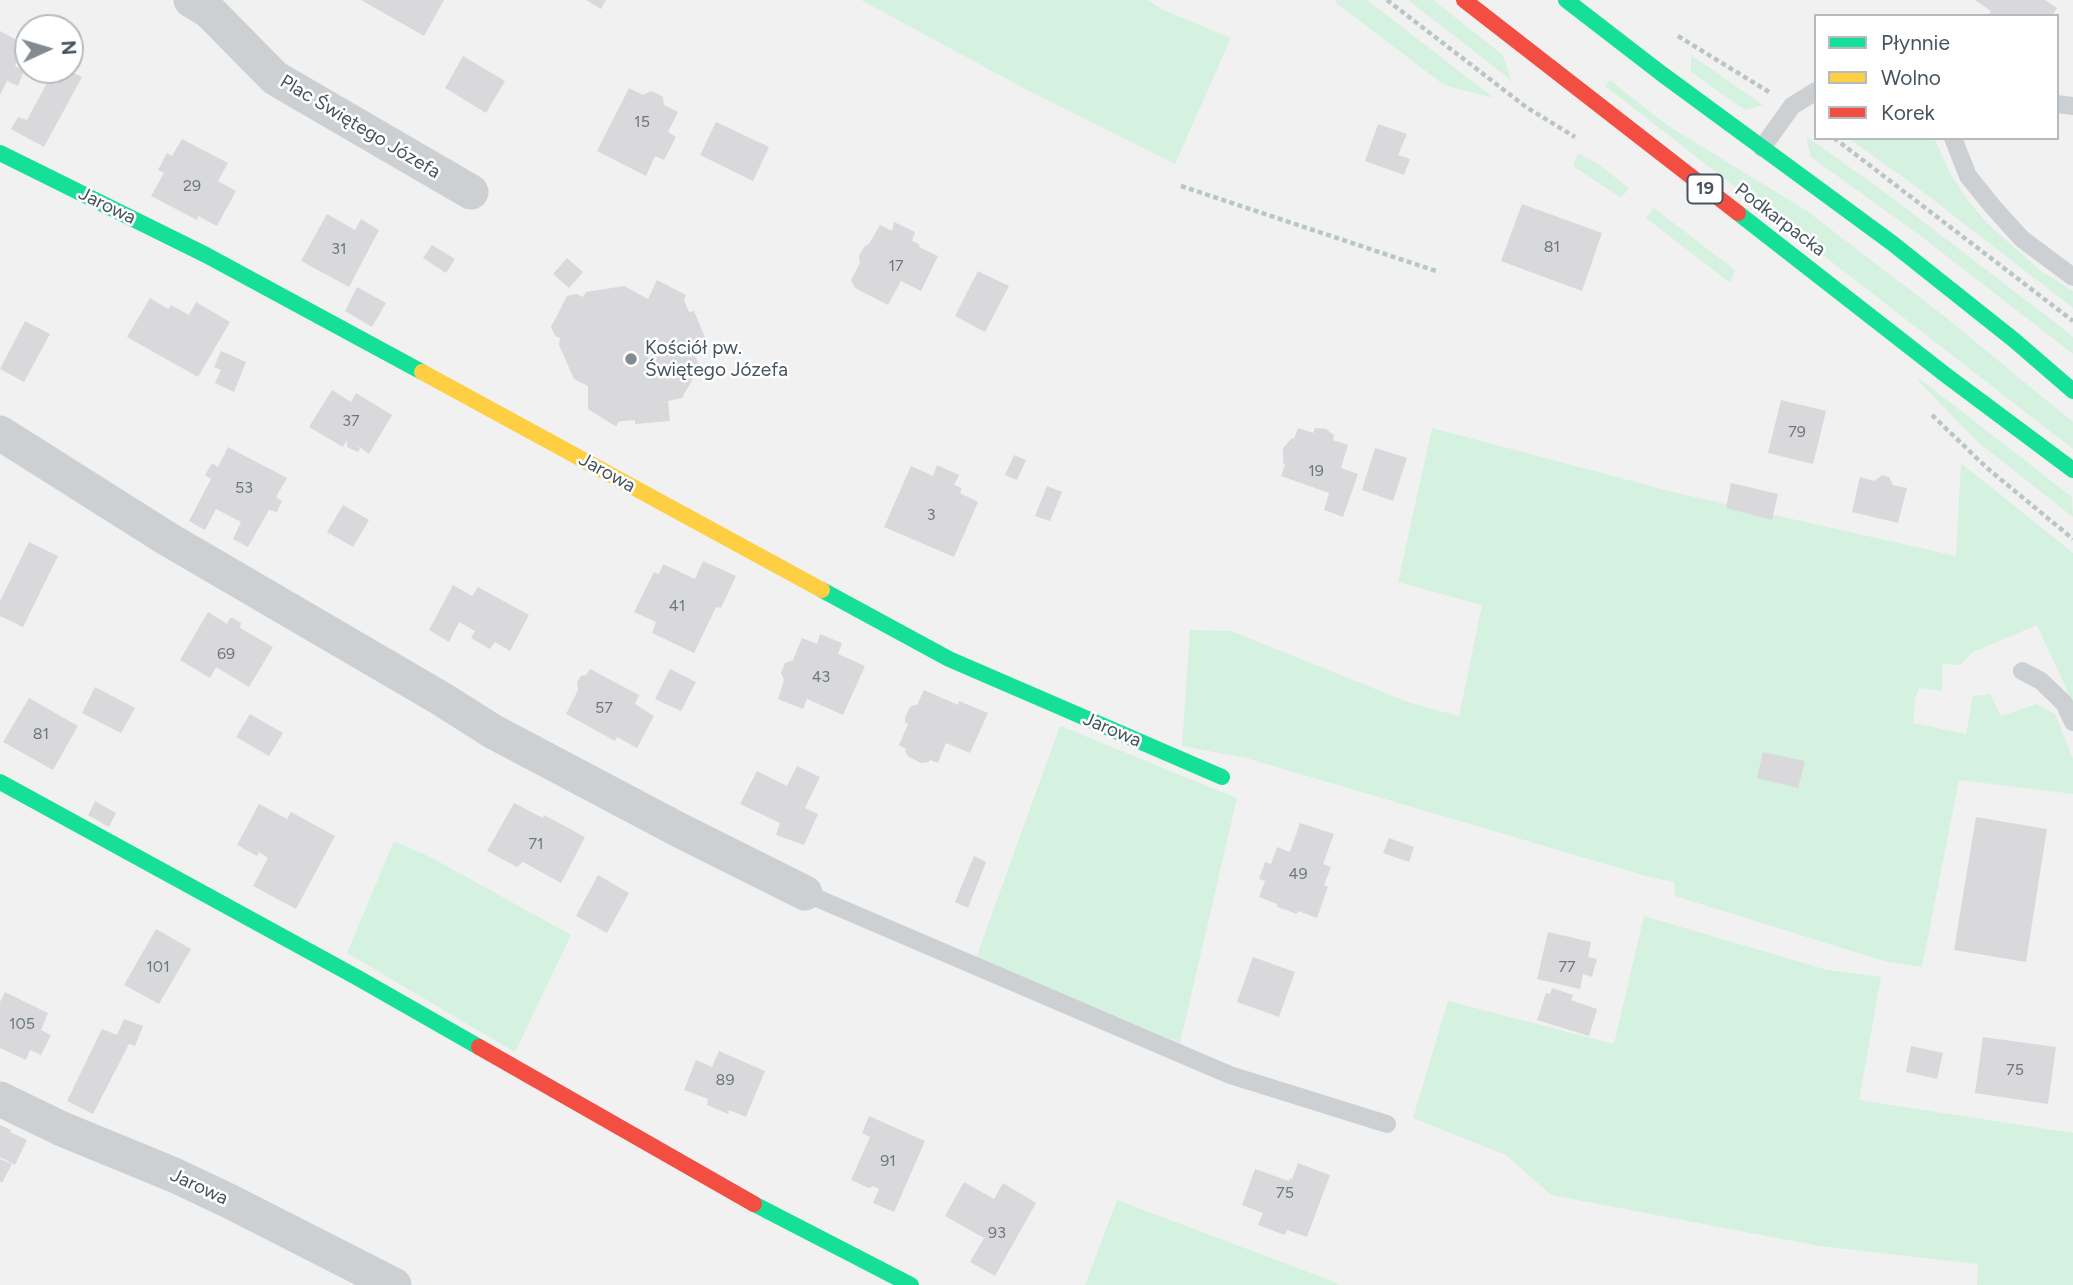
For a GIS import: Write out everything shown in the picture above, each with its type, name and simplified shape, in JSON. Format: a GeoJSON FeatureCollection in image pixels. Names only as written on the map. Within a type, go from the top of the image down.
{"type":"FeatureCollection","features":[{"type":"Feature","properties":{"kind":"main road","name":"Podkarpacka"},"geometry":{"type":"LineString","coordinates":[[1464,0],[1947,376],[2073,470]]}},
{"type":"Feature","properties":{"kind":"main road"},"geometry":{"type":"LineString","coordinates":[[1566,0],[1892,243],[2014,340],[2073,391]]}},
{"type":"Feature","properties":{"kind":"main road","name":"Jarowa"},"geometry":{"type":"LineString","coordinates":[[0,153],[206,255],[949,659],[1222,777]]}},
{"type":"Feature","properties":{"kind":"main road"},"geometry":{"type":"LineString","coordinates":[[0,782],[358,978],[772,1215],[911,1285]]}},
{"type":"Feature","properties":{"kind":"street","name":"Plac Świętego Józefa"},"geometry":{"type":"LineString","coordinates":[[191,0],[209,12],[275,78],[471,192]]}},
{"type":"Feature","properties":{"kind":"street"},"geometry":{"type":"LineString","coordinates":[[0,433],[210,564],[492,731],[805,893]]}},
{"type":"Feature","properties":{"kind":"street","name":"Jarowa"},"geometry":{"type":"LineString","coordinates":[[0,1099],[62,1129],[229,1200],[394,1285]]}},
{"type":"Feature","properties":{"kind":"lane"},"geometry":{"type":"LineString","coordinates":[[1762,148],[1792,106],[1814,92]]}},
{"type":"Feature","properties":{"kind":"lane"},"geometry":{"type":"LineString","coordinates":[[1954,140],[1968,176],[1993,207],[2022,239],[2073,277]]}},
{"type":"Feature","properties":{"kind":"lane"},"geometry":{"type":"LineString","coordinates":[[2022,671],[2041,681],[2064,703],[2073,722]]}},
{"type":"Feature","properties":{"kind":"lane"},"geometry":{"type":"LineString","coordinates":[[805,893],[1230,1074],[1387,1124]]}},
{"type":"Feature","properties":{"kind":"path"},"geometry":{"type":"LineString","coordinates":[[1675,33],[1792,106]]}},
{"type":"Feature","properties":{"kind":"path"},"geometry":{"type":"LineString","coordinates":[[1837,140],[2073,321]]}},
{"type":"Feature","properties":{"kind":"path"},"geometry":{"type":"LineString","coordinates":[[1181,186],[1439,272]]}},
{"type":"Feature","properties":{"kind":"green space"},"geometry":{"type":"Polygon","coordinates":[[[861,0],[1148,0],[1163,10],[1231,38],[1175,164],[1031,92],[861,0]]]}},
{"type":"Feature","properties":{"kind":"green space"},"geometry":{"type":"Polygon","coordinates":[[[1367,0],[1494,98],[1444,85],[1335,2],[1367,0]]]}},
{"type":"Feature","properties":{"kind":"green space"},"geometry":{"type":"Polygon","coordinates":[[[1408,0],[1433,0],[1503,55],[1511,80],[1408,0]]]}},
{"type":"Feature","properties":{"kind":"green space"},"geometry":{"type":"Polygon","coordinates":[[[1691,55],[1763,105],[1745,110],[1691,72],[1691,55]]]}},
{"type":"Feature","properties":{"kind":"green space"},"geometry":{"type":"Polygon","coordinates":[[[1610,80],[1667,125],[1807,211],[1944,316],[2073,422],[2073,449],[1605,86],[1610,80]]]}},
{"type":"Feature","properties":{"kind":"green space"},"geometry":{"type":"Polygon","coordinates":[[[1806,136],[1891,197],[2061,327],[2073,337],[2073,354],[1918,234],[1811,157],[1806,136]]]}},
{"type":"Feature","properties":{"kind":"green space"},"geometry":{"type":"Polygon","coordinates":[[[1851,140],[1935,140],[1951,175],[1969,202],[1990,226],[2041,271],[2073,291],[2073,308],[1914,185],[1851,140]]]}},
{"type":"Feature","properties":{"kind":"green space"},"geometry":{"type":"Polygon","coordinates":[[[1578,153],[1598,164],[1629,188],[1621,198],[1573,166],[1578,153]]]}},
{"type":"Feature","properties":{"kind":"green space"},"geometry":{"type":"Polygon","coordinates":[[[1654,208],[1735,270],[1730,283],[1646,218],[1654,208]]]}},
{"type":"Feature","properties":{"kind":"green space"},"geometry":{"type":"Polygon","coordinates":[[[1920,379],[2072,497],[2073,517],[1979,443],[1918,381],[1920,379]]]}},
{"type":"Feature","properties":{"kind":"green space"},"geometry":{"type":"Polygon","coordinates":[[[1432,428],[1677,493],[1956,556],[1961,463],[2073,553],[2073,703],[2037,625],[1973,652],[1960,665],[1942,664],[1942,691],[1919,688],[1913,723],[1966,734],[1973,696],[1990,694],[2001,716],[2037,704],[2055,714],[2073,759],[2073,794],[1959,780],[1922,967],[1884,961],[1675,896],[1674,882],[1246,758],[1182,746],[1190,630],[1231,631],[1410,703],[1459,716],[1482,605],[1398,582],[1432,428]]]}},
{"type":"Feature","properties":{"kind":"green space"},"geometry":{"type":"Polygon","coordinates":[[[1060,726],[1237,798],[1180,1043],[976,958],[1060,726]]]}},
{"type":"Feature","properties":{"kind":"green space"},"geometry":{"type":"Polygon","coordinates":[[[394,841],[432,858],[571,935],[515,1052],[347,953],[394,841]]]}},
{"type":"Feature","properties":{"kind":"green space"},"geometry":{"type":"Polygon","coordinates":[[[1644,916],[1827,970],[1881,977],[1859,1100],[2073,1133],[2073,1285],[1977,1285],[1978,1264],[1819,1246],[1551,1195],[1506,1155],[1413,1118],[1448,1001],[1614,1044],[1644,916]]]}},
{"type":"Feature","properties":{"kind":"green space"},"geometry":{"type":"Polygon","coordinates":[[[1117,1200],[1332,1281],[1340,1285],[1085,1285],[1117,1200]]]}},
{"type":"Feature","properties":{"kind":"building"},"geometry":{"type":"Polygon","coordinates":[[[361,0],[444,0],[424,36],[361,0]]]}},
{"type":"Feature","properties":{"kind":"building"},"geometry":{"type":"Polygon","coordinates":[[[586,0],[606,0],[601,9],[586,0]]]}},
{"type":"Feature","properties":{"kind":"building"},"geometry":{"type":"Polygon","coordinates":[[[1975,0],[2045,0],[2057,8],[2053,14],[1989,14],[1991,11],[1975,0]]]}},
{"type":"Feature","properties":{"kind":"building"},"geometry":{"type":"Polygon","coordinates":[[[0,31],[14,39],[14,84],[19,84],[18,86],[7,81],[0,95],[0,31]]]}},
{"type":"Feature","properties":{"kind":"building"},"geometry":{"type":"Polygon","coordinates":[[[463,56],[505,81],[486,113],[445,88],[463,56]]]}},
{"type":"Feature","properties":{"kind":"building"},"geometry":{"type":"Polygon","coordinates":[[[46,84],[78,84],[44,147],[11,129],[18,117],[27,120],[46,84]]]}},
{"type":"Feature","properties":{"kind":"building"},"geometry":{"type":"Polygon","coordinates":[[[629,88],[643,95],[654,92],[663,97],[664,105],[678,112],[668,132],[676,137],[664,160],[655,156],[646,176],[597,151],[629,88]]]}},
{"type":"Feature","properties":{"kind":"building"},"geometry":{"type":"Polygon","coordinates":[[[716,122],[769,147],[753,181],[700,155],[716,122]]]}},
{"type":"Feature","properties":{"kind":"building"},"geometry":{"type":"Polygon","coordinates":[[[1378,124],[1407,134],[1398,155],[1410,159],[1404,175],[1365,161],[1378,124]]]}},
{"type":"Feature","properties":{"kind":"building"},"geometry":{"type":"Polygon","coordinates":[[[182,139],[228,163],[218,181],[236,191],[217,226],[198,216],[197,220],[151,196],[164,173],[158,170],[167,153],[172,156],[182,139]]]}},
{"type":"Feature","properties":{"kind":"building"},"geometry":{"type":"Polygon","coordinates":[[[1522,204],[1602,233],[1582,291],[1501,261],[1522,204]]]}},
{"type":"Feature","properties":{"kind":"building"},"geometry":{"type":"Polygon","coordinates":[[[327,214],[355,230],[361,219],[379,230],[349,287],[301,261],[327,214]]]}},
{"type":"Feature","properties":{"kind":"building"},"geometry":{"type":"Polygon","coordinates":[[[894,222],[915,232],[912,241],[938,256],[921,291],[901,281],[888,305],[855,288],[851,280],[860,263],[859,256],[880,225],[892,231],[894,222]]]}},
{"type":"Feature","properties":{"kind":"building"},"geometry":{"type":"Polygon","coordinates":[[[432,245],[455,259],[446,273],[423,258],[432,245]]]}},
{"type":"Feature","properties":{"kind":"building"},"geometry":{"type":"Polygon","coordinates":[[[567,258],[583,272],[569,288],[553,274],[567,258]]]}},
{"type":"Feature","properties":{"kind":"building"},"geometry":{"type":"Polygon","coordinates":[[[978,271],[1009,286],[985,332],[955,316],[978,271]]]}},
{"type":"Feature","properties":{"kind":"building","name":"Kościół pw. Świętego Józefa"},"geometry":{"type":"Polygon","coordinates":[[[657,280],[686,295],[684,300],[689,312],[694,311],[707,342],[693,352],[700,366],[682,398],[668,401],[670,421],[635,424],[635,420],[623,421],[615,426],[588,409],[588,386],[574,379],[559,345],[560,338],[555,336],[551,327],[567,296],[577,294],[583,297],[586,292],[624,286],[648,299],[657,280]]]}},
{"type":"Feature","properties":{"kind":"building"},"geometry":{"type":"Polygon","coordinates":[[[357,287],[386,303],[372,327],[345,311],[357,287]]]}},
{"type":"Feature","properties":{"kind":"building"},"geometry":{"type":"Polygon","coordinates":[[[150,298],[168,309],[171,305],[189,315],[196,302],[230,322],[198,377],[127,337],[150,298]]]}},
{"type":"Feature","properties":{"kind":"building"},"geometry":{"type":"Polygon","coordinates":[[[25,321],[50,334],[24,382],[0,369],[25,321]]]}},
{"type":"Feature","properties":{"kind":"building"},"geometry":{"type":"Polygon","coordinates":[[[221,351],[246,362],[234,392],[215,383],[221,370],[214,367],[221,351]]]}},
{"type":"Feature","properties":{"kind":"building"},"geometry":{"type":"Polygon","coordinates":[[[332,390],[351,402],[356,393],[392,415],[369,454],[358,446],[358,452],[347,447],[347,440],[343,447],[309,427],[332,390]]]}},
{"type":"Feature","properties":{"kind":"building"},"geometry":{"type":"Polygon","coordinates":[[[1781,400],[1826,411],[1813,464],[1768,453],[1781,400]]]}},
{"type":"Feature","properties":{"kind":"building"},"geometry":{"type":"Polygon","coordinates":[[[1298,428],[1313,433],[1315,428],[1326,429],[1334,435],[1333,440],[1348,445],[1341,468],[1358,474],[1343,517],[1324,510],[1329,493],[1281,476],[1285,464],[1283,448],[1294,439],[1298,428]]]}},
{"type":"Feature","properties":{"kind":"building"},"geometry":{"type":"Polygon","coordinates":[[[228,447],[287,478],[276,497],[282,501],[277,512],[269,510],[248,547],[233,539],[241,522],[216,509],[205,530],[189,521],[211,479],[205,475],[212,463],[218,467],[228,447]]]}},
{"type":"Feature","properties":{"kind":"building"},"geometry":{"type":"Polygon","coordinates":[[[1375,448],[1407,458],[1393,501],[1362,490],[1375,448]]]}},
{"type":"Feature","properties":{"kind":"building"},"geometry":{"type":"Polygon","coordinates":[[[1014,455],[1026,460],[1017,480],[1005,475],[1014,455]]]}},
{"type":"Feature","properties":{"kind":"building"},"geometry":{"type":"Polygon","coordinates":[[[937,465],[959,475],[954,485],[962,488],[960,493],[978,502],[954,557],[884,527],[911,466],[933,476],[937,465]]]}},
{"type":"Feature","properties":{"kind":"building"},"geometry":{"type":"Polygon","coordinates":[[[1882,475],[1889,477],[1893,485],[1907,488],[1898,523],[1852,512],[1860,477],[1874,481],[1882,475]]]}},
{"type":"Feature","properties":{"kind":"building"},"geometry":{"type":"Polygon","coordinates":[[[1731,483],[1778,494],[1772,520],[1726,508],[1731,483]]]}},
{"type":"Feature","properties":{"kind":"building"},"geometry":{"type":"Polygon","coordinates":[[[1047,486],[1062,492],[1050,521],[1035,516],[1047,486]]]}},
{"type":"Feature","properties":{"kind":"building"},"geometry":{"type":"Polygon","coordinates":[[[343,505],[369,520],[353,547],[327,532],[343,505]]]}},
{"type":"Feature","properties":{"kind":"building"},"geometry":{"type":"Polygon","coordinates":[[[29,542],[58,556],[23,627],[0,616],[0,601],[29,542]]]}},
{"type":"Feature","properties":{"kind":"building"},"geometry":{"type":"Polygon","coordinates":[[[703,561],[736,576],[721,608],[716,607],[694,653],[652,633],[656,622],[634,612],[654,572],[659,574],[663,564],[695,579],[703,561]]]}},
{"type":"Feature","properties":{"kind":"building"},"geometry":{"type":"Polygon","coordinates":[[[453,585],[472,596],[478,587],[529,615],[510,651],[495,642],[490,649],[471,638],[475,631],[459,622],[449,642],[429,630],[453,585]]]}},
{"type":"Feature","properties":{"kind":"building"},"geometry":{"type":"Polygon","coordinates":[[[208,612],[227,624],[230,618],[233,618],[241,623],[240,628],[273,647],[249,687],[216,667],[210,678],[180,660],[208,612]]]}},
{"type":"Feature","properties":{"kind":"building"},"geometry":{"type":"Polygon","coordinates":[[[820,634],[842,643],[838,654],[865,666],[843,715],[807,699],[803,709],[778,699],[784,680],[781,673],[785,663],[793,660],[802,638],[817,644],[820,634]]]}},
{"type":"Feature","properties":{"kind":"building"},"geometry":{"type":"Polygon","coordinates":[[[590,669],[639,695],[635,704],[654,716],[637,748],[617,737],[615,741],[566,714],[578,690],[577,682],[590,669]]]}},
{"type":"Feature","properties":{"kind":"building"},"geometry":{"type":"Polygon","coordinates":[[[670,669],[696,682],[681,711],[655,699],[670,669]]]}},
{"type":"Feature","properties":{"kind":"building"},"geometry":{"type":"Polygon","coordinates":[[[95,687],[135,708],[121,733],[82,713],[95,687]]]}},
{"type":"Feature","properties":{"kind":"building"},"geometry":{"type":"Polygon","coordinates":[[[924,690],[958,705],[959,701],[988,713],[970,753],[946,743],[938,763],[930,760],[921,763],[909,757],[906,749],[899,745],[908,724],[905,723],[905,717],[910,707],[917,705],[924,690]]]}},
{"type":"Feature","properties":{"kind":"building"},"geometry":{"type":"Polygon","coordinates":[[[29,698],[78,726],[53,770],[3,742],[29,698]]]}},
{"type":"Feature","properties":{"kind":"building"},"geometry":{"type":"Polygon","coordinates":[[[250,714],[283,733],[269,756],[236,737],[250,714]]]}},
{"type":"Feature","properties":{"kind":"building"},"geometry":{"type":"Polygon","coordinates":[[[1763,752],[1805,761],[1798,788],[1757,778],[1763,752]]]}},
{"type":"Feature","properties":{"kind":"building"},"geometry":{"type":"Polygon","coordinates":[[[797,766],[820,777],[805,808],[818,814],[804,845],[776,835],[780,823],[740,804],[757,771],[787,786],[797,766]]]}},
{"type":"Feature","properties":{"kind":"building"},"geometry":{"type":"Polygon","coordinates":[[[95,801],[116,813],[109,827],[88,815],[95,801]]]}},
{"type":"Feature","properties":{"kind":"building"},"geometry":{"type":"Polygon","coordinates":[[[514,803],[543,818],[544,815],[585,837],[561,883],[523,862],[517,867],[487,851],[514,803]]]}},
{"type":"Feature","properties":{"kind":"building"},"geometry":{"type":"Polygon","coordinates":[[[259,804],[287,819],[291,812],[335,836],[296,909],[253,886],[268,858],[259,852],[257,856],[237,845],[259,804]]]}},
{"type":"Feature","properties":{"kind":"building"},"geometry":{"type":"Polygon","coordinates":[[[1976,817],[2047,829],[2026,962],[1954,950],[1976,817]]]}},
{"type":"Feature","properties":{"kind":"building"},"geometry":{"type":"Polygon","coordinates":[[[1300,823],[1334,834],[1323,864],[1331,867],[1324,885],[1328,887],[1317,918],[1277,907],[1277,904],[1259,897],[1265,881],[1259,879],[1265,862],[1271,864],[1277,847],[1290,852],[1300,823]]]}},
{"type":"Feature","properties":{"kind":"building"},"geometry":{"type":"Polygon","coordinates":[[[1389,838],[1414,847],[1409,862],[1383,853],[1389,838]]]}},
{"type":"Feature","properties":{"kind":"building"},"geometry":{"type":"Polygon","coordinates":[[[974,856],[986,862],[968,908],[955,902],[974,856]]]}},
{"type":"Feature","properties":{"kind":"building"},"geometry":{"type":"Polygon","coordinates":[[[598,875],[629,893],[607,933],[576,916],[598,875]]]}},
{"type":"Feature","properties":{"kind":"building"},"geometry":{"type":"Polygon","coordinates":[[[156,929],[191,949],[159,1004],[124,985],[156,929]]]}},
{"type":"Feature","properties":{"kind":"building"},"geometry":{"type":"Polygon","coordinates":[[[1548,932],[1591,942],[1588,957],[1597,959],[1592,977],[1583,974],[1580,989],[1537,979],[1548,932]]]}},
{"type":"Feature","properties":{"kind":"building"},"geometry":{"type":"Polygon","coordinates":[[[1253,957],[1295,972],[1279,1017],[1237,1002],[1253,957]]]}},
{"type":"Feature","properties":{"kind":"building"},"geometry":{"type":"Polygon","coordinates":[[[1552,988],[1573,995],[1571,1000],[1597,1009],[1589,1036],[1537,1020],[1546,993],[1550,994],[1552,988]]]}},
{"type":"Feature","properties":{"kind":"building"},"geometry":{"type":"Polygon","coordinates":[[[5,992],[48,1013],[41,1030],[51,1035],[41,1055],[30,1050],[26,1060],[0,1048],[0,1002],[5,992]]]}},
{"type":"Feature","properties":{"kind":"building"},"geometry":{"type":"Polygon","coordinates":[[[124,1019],[143,1026],[135,1046],[129,1044],[93,1114],[67,1101],[102,1029],[117,1035],[124,1019]]]}},
{"type":"Feature","properties":{"kind":"building"},"geometry":{"type":"Polygon","coordinates":[[[1983,1037],[2056,1047],[2048,1104],[1975,1093],[1983,1037]]]}},
{"type":"Feature","properties":{"kind":"building"},"geometry":{"type":"Polygon","coordinates":[[[1911,1046],[1943,1053],[1937,1079],[1906,1072],[1911,1046]]]}},
{"type":"Feature","properties":{"kind":"building"},"geometry":{"type":"Polygon","coordinates":[[[719,1051],[765,1071],[746,1117],[729,1110],[728,1114],[707,1105],[708,1099],[684,1090],[696,1060],[712,1067],[719,1051]]]}},
{"type":"Feature","properties":{"kind":"building"},"geometry":{"type":"Polygon","coordinates":[[[869,1116],[925,1141],[894,1212],[873,1203],[879,1189],[873,1186],[869,1188],[851,1180],[870,1137],[862,1133],[869,1116]]]}},
{"type":"Feature","properties":{"kind":"building"},"geometry":{"type":"Polygon","coordinates":[[[0,1125],[27,1140],[15,1165],[0,1157],[0,1125]]]}},
{"type":"Feature","properties":{"kind":"building"},"geometry":{"type":"Polygon","coordinates":[[[0,1159],[12,1164],[2,1183],[0,1181],[0,1159]]]}},
{"type":"Feature","properties":{"kind":"building"},"geometry":{"type":"Polygon","coordinates":[[[1298,1163],[1330,1175],[1307,1237],[1287,1230],[1285,1235],[1258,1225],[1263,1213],[1242,1205],[1255,1169],[1289,1181],[1298,1163]]]}},
{"type":"Feature","properties":{"kind":"building"},"geometry":{"type":"Polygon","coordinates":[[[964,1182],[994,1199],[1003,1183],[1036,1203],[995,1276],[970,1262],[984,1238],[945,1216],[964,1182]]]}},
{"type":"Feature","properties":{"kind":"traffic: fast"},"geometry":{"type":"LineString","coordinates":[[1566,0],[1892,243],[2014,340],[2073,391]]}},
{"type":"Feature","properties":{"kind":"traffic: fast"},"geometry":{"type":"LineString","coordinates":[[0,153],[206,255],[422,372]]}},
{"type":"Feature","properties":{"kind":"traffic: fast"},"geometry":{"type":"LineString","coordinates":[[1738,213],[1947,376],[2073,470]]}},
{"type":"Feature","properties":{"kind":"traffic: fast"},"geometry":{"type":"LineString","coordinates":[[822,590],[949,659],[1222,777]]}},
{"type":"Feature","properties":{"kind":"traffic: fast"},"geometry":{"type":"LineString","coordinates":[[0,782],[479,1047]]}},
{"type":"Feature","properties":{"kind":"traffic: fast"},"geometry":{"type":"LineString","coordinates":[[754,1204],[911,1285]]}},
{"type":"Feature","properties":{"kind":"traffic: slow"},"geometry":{"type":"LineString","coordinates":[[422,372],[822,590]]}},
{"type":"Feature","properties":{"kind":"traffic: jam"},"geometry":{"type":"LineString","coordinates":[[1464,0],[1738,213]]}},
{"type":"Feature","properties":{"kind":"traffic: jam"},"geometry":{"type":"LineString","coordinates":[[479,1047],[754,1204]]}},
{"type":"Feature","properties":{"kind":"place","name":"Kościół pw. Świętego Józefa"},"geometry":{"type":"Point","coordinates":[631,359]}}]}
